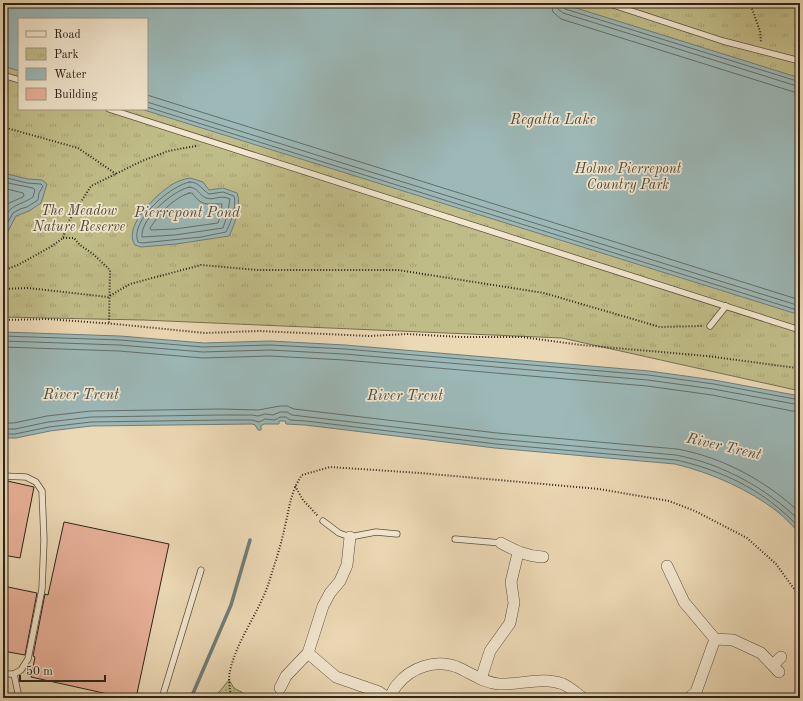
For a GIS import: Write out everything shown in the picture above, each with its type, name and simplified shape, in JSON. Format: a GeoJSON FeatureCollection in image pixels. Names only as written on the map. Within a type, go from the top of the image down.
{"type":"FeatureCollection","features":[{"type":"Feature","properties":{"kind":"street"},"geometry":{"type":"LineString","coordinates":[[280,688],[286,676],[308,653],[324,606],[330,593],[340,581],[347,565],[350,537]]}},
{"type":"Feature","properties":{"kind":"street"},"geometry":{"type":"LineString","coordinates":[[500,543],[518,553],[543,557]]}},
{"type":"Feature","properties":{"kind":"street"},"geometry":{"type":"LineString","coordinates":[[481,679],[490,652],[510,623],[514,603],[511,582],[518,553]]}},
{"type":"Feature","properties":{"kind":"street"},"geometry":{"type":"LineString","coordinates":[[668,566],[684,602],[715,639],[734,640],[761,653],[776,668],[781,657]]}},
{"type":"Feature","properties":{"kind":"street"},"geometry":{"type":"LineString","coordinates":[[690,698],[696,692],[715,639]]}},
{"type":"Feature","properties":{"kind":"street"},"geometry":{"type":"LineString","coordinates":[[308,653],[336,677],[379,692],[389,698],[397,684],[412,671],[428,664],[443,664],[456,667],[481,679],[499,684],[545,680],[564,684],[583,698]]}},
{"type":"Feature","properties":{"kind":"lane"},"geometry":{"type":"LineString","coordinates":[[607,3],[723,41],[800,61]]}},
{"type":"Feature","properties":{"kind":"lane"},"geometry":{"type":"LineString","coordinates":[[3,75],[18,80]]}},
{"type":"Feature","properties":{"kind":"lane"},"geometry":{"type":"LineString","coordinates":[[112,110],[800,330]]}},
{"type":"Feature","properties":{"kind":"lane"},"geometry":{"type":"LineString","coordinates":[[710,326],[726,306]]}},
{"type":"Feature","properties":{"kind":"lane"},"geometry":{"type":"LineString","coordinates":[[3,476],[26,477],[36,482],[42,491],[43,507],[42,589],[28,659],[21,670],[14,674],[3,674]]}},
{"type":"Feature","properties":{"kind":"lane"},"geometry":{"type":"LineString","coordinates":[[323,521],[339,533],[350,537],[376,532],[397,534]]}},
{"type":"Feature","properties":{"kind":"lane"},"geometry":{"type":"LineString","coordinates":[[455,539],[500,543]]}},
{"type":"Feature","properties":{"kind":"lane"},"geometry":{"type":"LineString","coordinates":[[162,698],[201,570]]}},
{"type":"Feature","properties":{"kind":"lane"},"geometry":{"type":"LineString","coordinates":[[14,674],[18,693],[17,698]]}},
{"type":"Feature","properties":{"kind":"path"},"geometry":{"type":"LineString","coordinates":[[750,3],[760,31],[762,50]]}},
{"type":"Feature","properties":{"kind":"path"},"geometry":{"type":"LineString","coordinates":[[3,127],[78,148],[116,174]]}},
{"type":"Feature","properties":{"kind":"path"},"geometry":{"type":"LineString","coordinates":[[3,268],[7,269],[18,265],[52,246],[62,238],[66,224],[91,186],[142,161],[168,151],[198,145]]}},
{"type":"Feature","properties":{"kind":"path"},"geometry":{"type":"LineString","coordinates":[[62,238],[74,238],[80,246],[93,254],[110,270],[108,297],[109,323]]}},
{"type":"Feature","properties":{"kind":"path"},"geometry":{"type":"LineString","coordinates":[[3,289],[28,288],[108,297],[130,284],[201,265],[258,270],[398,270],[544,293],[660,327],[710,326]]}},
{"type":"Feature","properties":{"kind":"path"},"geometry":{"type":"LineString","coordinates":[[3,320],[47,319],[109,323],[204,333],[259,331],[370,336],[407,334],[461,337],[522,337],[676,353],[797,368],[800,366]]}},
{"type":"Feature","properties":{"kind":"path"},"geometry":{"type":"LineString","coordinates":[[231,698],[229,672],[244,632],[263,598],[268,585],[285,526],[291,496],[295,486],[302,475],[330,467],[420,473],[599,489],[669,501],[695,511],[747,538],[776,564],[800,597]]}},
{"type":"Feature","properties":{"kind":"path"},"geometry":{"type":"LineString","coordinates":[[295,486],[303,500],[323,521]]}},
{"type":"Feature","properties":{"kind":"green space","name":"Holme Pierrepont Country Park"},"geometry":{"type":"Polygon","coordinates":[[[3,3],[800,3],[800,391],[562,338],[143,320],[3,317],[3,3]]]}},
{"type":"Feature","properties":{"kind":"green space"},"geometry":{"type":"Polygon","coordinates":[[[229,680],[234,688],[252,698],[214,698],[229,680]]]}},
{"type":"Feature","properties":{"kind":"water","name":"Regatta Lake"},"geometry":{"type":"Polygon","coordinates":[[[3,3],[560,3],[800,78],[800,315],[144,110],[148,110],[148,18],[18,18],[18,71],[3,66],[3,3]]]}},
{"type":"Feature","properties":{"kind":"water"},"geometry":{"type":"Polygon","coordinates":[[[3,173],[28,179],[42,180],[47,184],[41,203],[29,211],[16,216],[7,233],[3,237],[3,173]]]}},
{"type":"Feature","properties":{"kind":"water","name":"Pierrepont Pond"},"geometry":{"type":"Polygon","coordinates":[[[190,178],[203,182],[209,190],[223,188],[237,193],[239,203],[238,209],[229,236],[176,244],[141,247],[135,245],[132,237],[133,229],[137,220],[151,202],[173,184],[190,178]]]}},
{"type":"Feature","properties":{"kind":"water","name":"River Trent"},"geometry":{"type":"Polygon","coordinates":[[[3,332],[120,336],[204,343],[270,341],[345,345],[649,371],[714,380],[800,396],[800,534],[778,512],[742,489],[716,477],[675,464],[495,448],[286,424],[285,421],[279,421],[279,424],[264,424],[261,426],[261,430],[258,430],[255,425],[252,424],[91,426],[50,431],[16,438],[3,438],[3,332]]]}},
{"type":"Feature","properties":{"kind":"building"},"geometry":{"type":"Polygon","coordinates":[[[3,480],[34,487],[20,558],[3,555],[3,480]]]}},
{"type":"Feature","properties":{"kind":"building"},"geometry":{"type":"Polygon","coordinates":[[[64,522],[169,544],[136,698],[126,698],[31,677],[35,657],[33,656],[45,594],[48,595],[64,522]]]}},
{"type":"Feature","properties":{"kind":"building"},"geometry":{"type":"Polygon","coordinates":[[[3,586],[37,593],[25,655],[3,651],[3,586]]]}},
{"type":"Feature","properties":{"kind":"waterway"},"geometry":{"type":"LineString","coordinates":[[191,698],[231,605],[250,540]]}},
{"type":"Feature","properties":{"kind":"park label","name":"The Meadow Nature Reserve"},"geometry":{"type":"Point","coordinates":[79,218]}}]}
